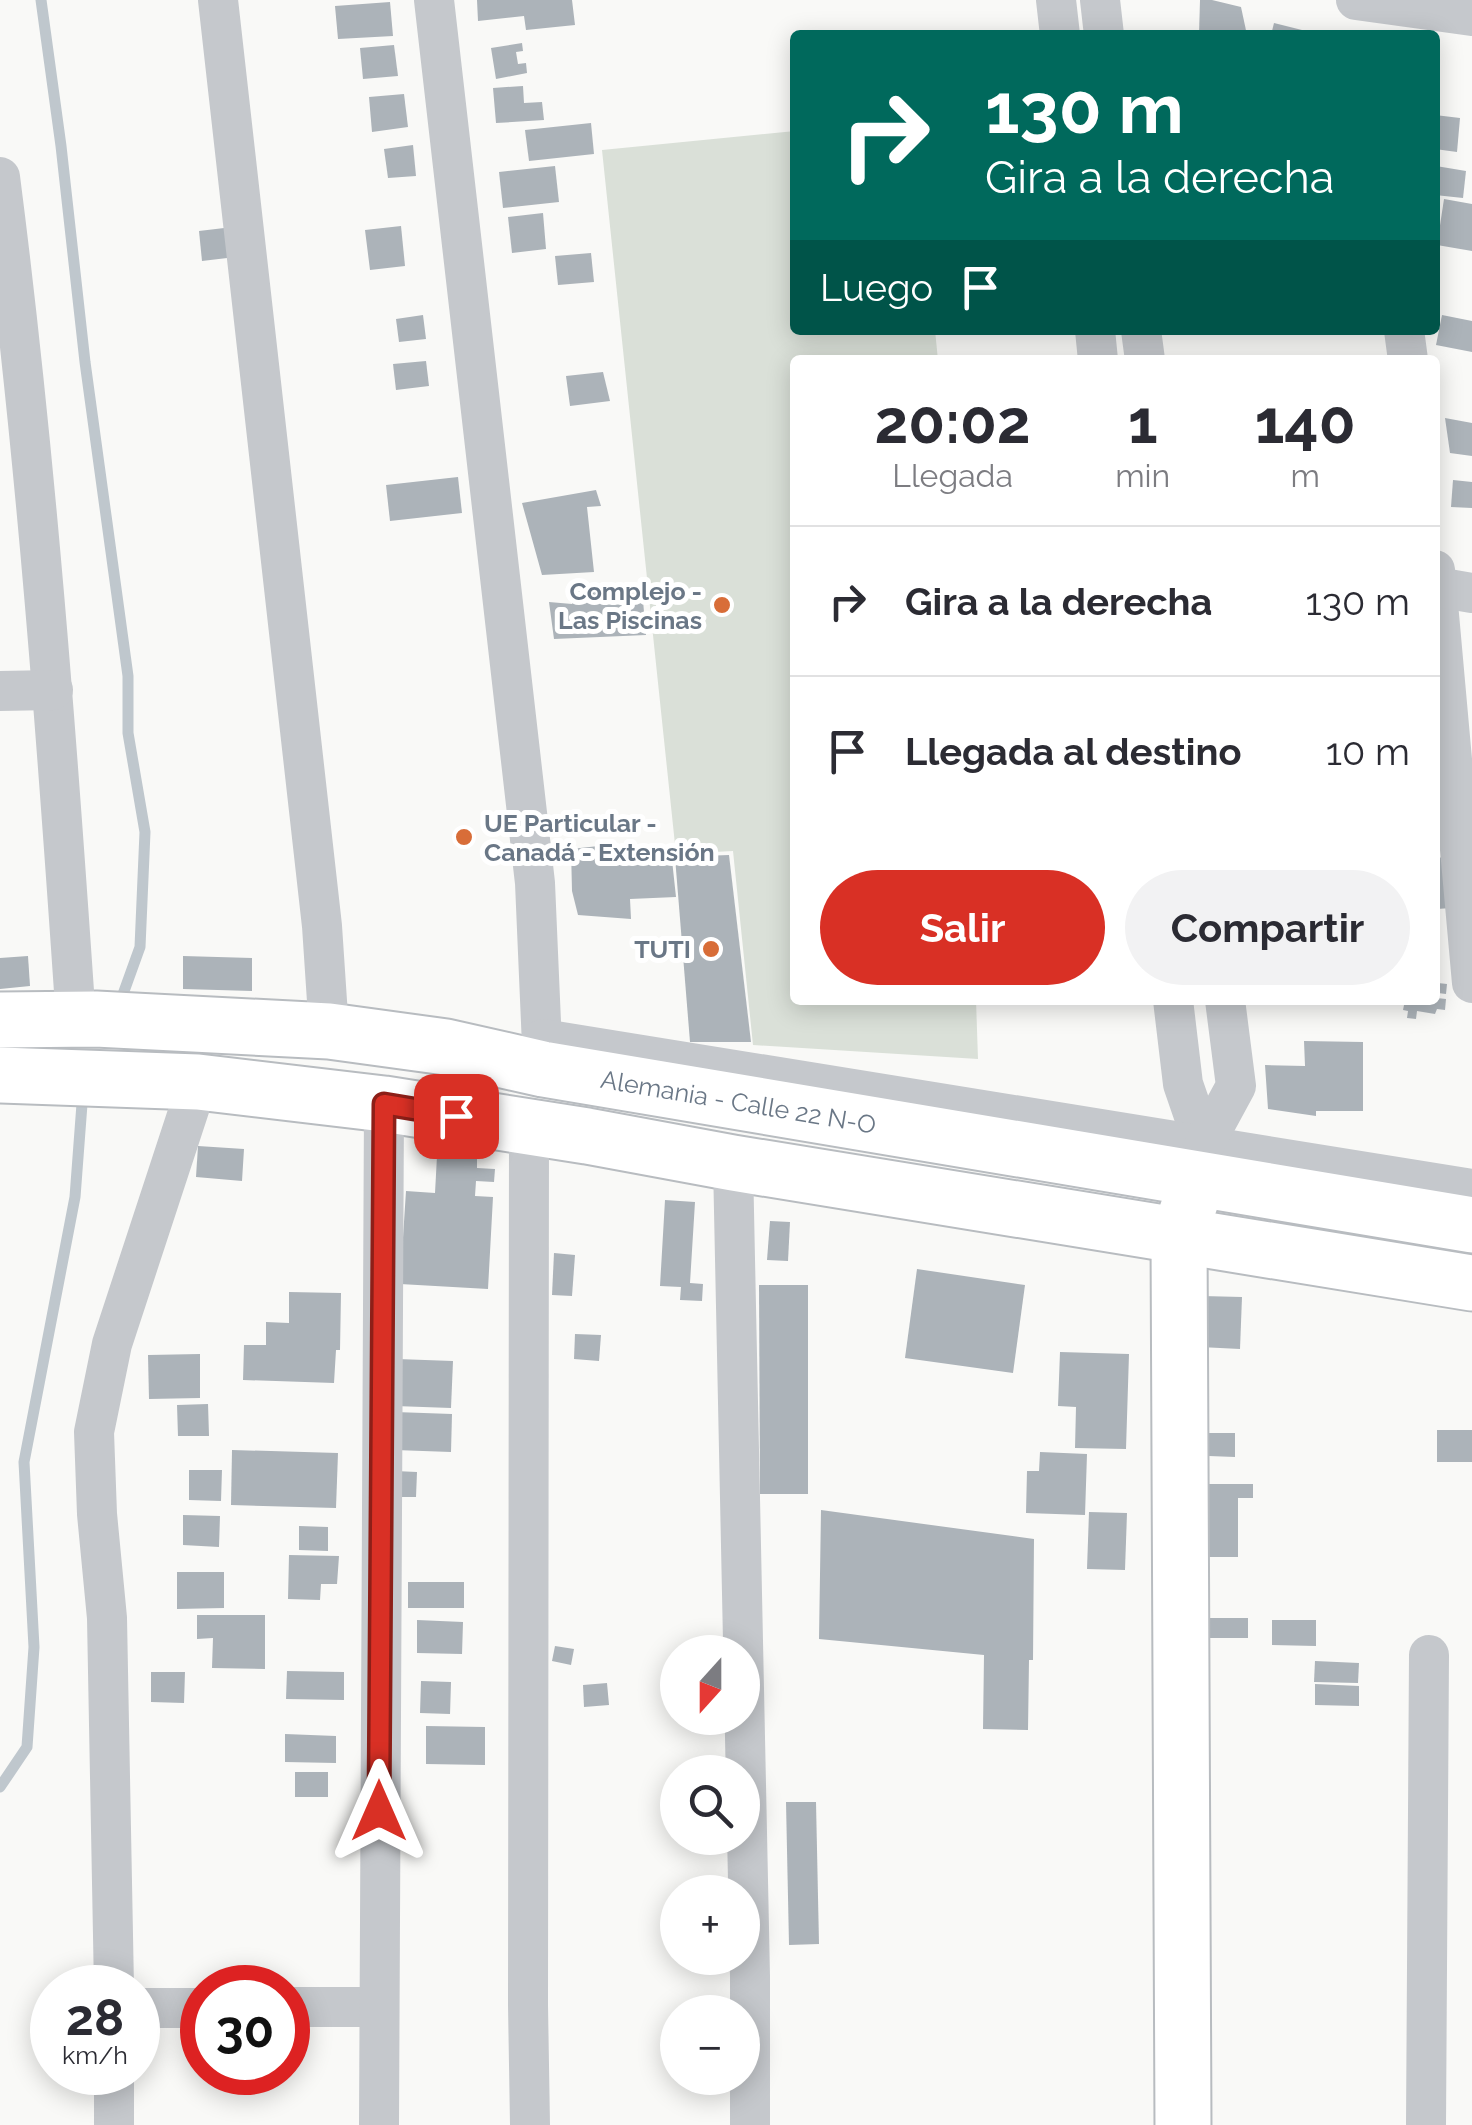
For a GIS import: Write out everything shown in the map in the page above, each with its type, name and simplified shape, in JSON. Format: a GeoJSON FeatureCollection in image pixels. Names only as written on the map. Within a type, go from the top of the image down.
{"type":"FeatureCollection","features":[{"type":"Feature","properties":{"kind":"street"},"geometry":{"type":"LineString","coordinates":[[218,0],[322,926],[329,1031]]}},
{"type":"Feature","properties":{"kind":"street"},"geometry":{"type":"LineString","coordinates":[[434,0],[535,883],[543,1054]]}},
{"type":"Feature","properties":{"kind":"street"},"geometry":{"type":"LineString","coordinates":[[1056,0],[1059,30]]}},
{"type":"Feature","properties":{"kind":"street"},"geometry":{"type":"LineString","coordinates":[[1100,0],[1103,30]]}},
{"type":"Feature","properties":{"kind":"street"},"geometry":{"type":"LineString","coordinates":[[1365,30],[1360,0],[1472,16]]}},
{"type":"Feature","properties":{"kind":"street"},"geometry":{"type":"LineString","coordinates":[[0,177],[17,498],[54,690],[86,1020]]}},
{"type":"Feature","properties":{"kind":"street"},"geometry":{"type":"LineString","coordinates":[[1448,583],[1472,982]]}},
{"type":"Feature","properties":{"kind":"street"},"geometry":{"type":"LineString","coordinates":[[0,691],[54,690]]}},
{"type":"Feature","properties":{"kind":"street"},"geometry":{"type":"LineString","coordinates":[[1174,1005],[1183,1084],[1201,1162]]}},
{"type":"Feature","properties":{"kind":"street"},"geometry":{"type":"LineString","coordinates":[[1184,2125],[1180,1235],[1201,1162],[1236,1086],[1226,1005]]}},
{"type":"Feature","properties":{"kind":"street","name":"Alemania - Calle 22 N-O"},"geometry":{"type":"LineString","coordinates":[[0,1020],[329,1031],[446,1047],[543,1054],[1201,1162],[1472,1225]]}},
{"type":"Feature","properties":{"kind":"street"},"geometry":{"type":"LineString","coordinates":[[0,1075],[185,1081],[384,1104],[1472,1283]]}},
{"type":"Feature","properties":{"kind":"street"},"geometry":{"type":"LineString","coordinates":[[114,1965],[106,1618],[94,1432],[112,1344],[185,1081]]}},
{"type":"Feature","properties":{"kind":"street"},"geometry":{"type":"LineString","coordinates":[[379,2125],[384,1104]]}},
{"type":"Feature","properties":{"kind":"street"},"geometry":{"type":"LineString","coordinates":[[529,1126],[530,2125]]}},
{"type":"Feature","properties":{"kind":"street"},"geometry":{"type":"LineString","coordinates":[[1201,1162],[1472,1189]]}},
{"type":"Feature","properties":{"kind":"street"},"geometry":{"type":"LineString","coordinates":[[734,1163],[750,2125]]}},
{"type":"Feature","properties":{"kind":"street"},"geometry":{"type":"LineString","coordinates":[[1426,2125],[1429,1655]]}},
{"type":"Feature","properties":{"kind":"street"},"geometry":{"type":"LineString","coordinates":[[310,2008],[378,2007]]}},
{"type":"Feature","properties":{"kind":"street"},"geometry":{"type":"LineString","coordinates":[[114,2095],[114,2125]]}},
{"type":"Feature","properties":{"kind":"shaded area","name":"Complejo - Las Piscinas"},"geometry":{"type":"Polygon","coordinates":[[[790,131],[790,335],[936,335],[938,355],[790,355],[790,1005],[976,1005],[978,1059],[753,1045],[733,851],[676,854],[602,150],[790,131]]]}},
{"type":"Feature","properties":{"kind":"building"},"geometry":{"type":"Polygon","coordinates":[[[477,0],[572,0],[575,25],[526,30],[524,16],[478,21],[477,0]]]}},
{"type":"Feature","properties":{"kind":"building"},"geometry":{"type":"Polygon","coordinates":[[[1200,0],[1241,7],[1246,30],[1199,30],[1200,0]]]}},
{"type":"Feature","properties":{"kind":"building"},"geometry":{"type":"Polygon","coordinates":[[[390,2],[393,36],[338,39],[335,6],[390,2]]]}},
{"type":"Feature","properties":{"kind":"building"},"geometry":{"type":"Polygon","coordinates":[[[1274,23],[1302,30],[1272,30],[1274,23]]]}},
{"type":"Feature","properties":{"kind":"building"},"geometry":{"type":"Polygon","coordinates":[[[522,43],[523,51],[516,52],[518,64],[526,63],[527,73],[496,79],[491,48],[522,43]]]}},
{"type":"Feature","properties":{"kind":"building"},"geometry":{"type":"Polygon","coordinates":[[[394,45],[398,76],[363,79],[360,48],[394,45]]]}},
{"type":"Feature","properties":{"kind":"building"},"geometry":{"type":"Polygon","coordinates":[[[523,86],[524,103],[542,102],[544,120],[496,123],[493,88],[523,86]]]}},
{"type":"Feature","properties":{"kind":"building"},"geometry":{"type":"Polygon","coordinates":[[[404,94],[408,127],[372,132],[369,97],[404,94]]]}},
{"type":"Feature","properties":{"kind":"building"},"geometry":{"type":"Polygon","coordinates":[[[1440,116],[1460,118],[1457,152],[1440,150],[1440,116]]]}},
{"type":"Feature","properties":{"kind":"building"},"geometry":{"type":"Polygon","coordinates":[[[591,123],[594,154],[529,161],[525,130],[591,123]]]}},
{"type":"Feature","properties":{"kind":"building"},"geometry":{"type":"Polygon","coordinates":[[[413,145],[416,176],[388,178],[384,149],[413,145]]]}},
{"type":"Feature","properties":{"kind":"building"},"geometry":{"type":"Polygon","coordinates":[[[555,166],[559,202],[503,208],[499,172],[555,166]]]}},
{"type":"Feature","properties":{"kind":"building"},"geometry":{"type":"Polygon","coordinates":[[[1440,167],[1466,171],[1463,198],[1440,196],[1440,167]]]}},
{"type":"Feature","properties":{"kind":"building"},"geometry":{"type":"Polygon","coordinates":[[[1444,199],[1472,204],[1472,251],[1440,246],[1444,199]]]}},
{"type":"Feature","properties":{"kind":"building"},"geometry":{"type":"Polygon","coordinates":[[[543,213],[546,249],[512,253],[508,217],[543,213]]]}},
{"type":"Feature","properties":{"kind":"building"},"geometry":{"type":"Polygon","coordinates":[[[241,226],[244,256],[202,261],[199,231],[241,226]]]}},
{"type":"Feature","properties":{"kind":"building"},"geometry":{"type":"Polygon","coordinates":[[[401,226],[405,266],[370,270],[365,230],[401,226]]]}},
{"type":"Feature","properties":{"kind":"building"},"geometry":{"type":"Polygon","coordinates":[[[591,253],[594,282],[558,285],[555,256],[591,253]]]}},
{"type":"Feature","properties":{"kind":"building"},"geometry":{"type":"Polygon","coordinates":[[[423,315],[426,339],[399,342],[396,319],[423,315]]]}},
{"type":"Feature","properties":{"kind":"building"},"geometry":{"type":"Polygon","coordinates":[[[1442,315],[1472,321],[1472,352],[1436,345],[1442,315]]]}},
{"type":"Feature","properties":{"kind":"building"},"geometry":{"type":"Polygon","coordinates":[[[426,361],[429,386],[396,390],[393,364],[426,361]]]}},
{"type":"Feature","properties":{"kind":"building"},"geometry":{"type":"Polygon","coordinates":[[[603,372],[610,401],[570,406],[566,376],[603,372]]]}},
{"type":"Feature","properties":{"kind":"building"},"geometry":{"type":"Polygon","coordinates":[[[1445,418],[1472,423],[1472,456],[1450,453],[1445,418]]]}},
{"type":"Feature","properties":{"kind":"building"},"geometry":{"type":"Polygon","coordinates":[[[458,477],[462,513],[390,521],[386,485],[458,477]]]}},
{"type":"Feature","properties":{"kind":"building"},"geometry":{"type":"Polygon","coordinates":[[[1453,480],[1472,482],[1472,508],[1451,507],[1453,480]]]}},
{"type":"Feature","properties":{"kind":"building"},"geometry":{"type":"Polygon","coordinates":[[[596,490],[601,506],[587,507],[594,572],[542,575],[522,503],[596,490]]]}},
{"type":"Feature","properties":{"kind":"building"},"geometry":{"type":"Polygon","coordinates":[[[642,589],[646,635],[554,639],[549,602],[572,604],[576,590],[642,589]]]}},
{"type":"Feature","properties":{"kind":"building"},"geometry":{"type":"Polygon","coordinates":[[[617,844],[625,864],[672,860],[676,897],[630,899],[631,919],[578,915],[572,891],[571,849],[617,844]]]}},
{"type":"Feature","properties":{"kind":"building","name":"TUTI"},"geometry":{"type":"Polygon","coordinates":[[[729,855],[751,1042],[690,1042],[675,857],[729,855]]]}},
{"type":"Feature","properties":{"kind":"building"},"geometry":{"type":"Polygon","coordinates":[[[1446,857],[1451,908],[1440,909],[1440,858],[1446,857]]]}},
{"type":"Feature","properties":{"kind":"building"},"geometry":{"type":"Polygon","coordinates":[[[28,956],[30,986],[0,989],[0,958],[28,956]]]}},
{"type":"Feature","properties":{"kind":"building"},"geometry":{"type":"Polygon","coordinates":[[[183,956],[252,958],[252,991],[183,989],[183,956]]]}},
{"type":"Feature","properties":{"kind":"building"},"geometry":{"type":"Polygon","coordinates":[[[1440,983],[1447,984],[1446,994],[1440,993],[1440,983]]]}},
{"type":"Feature","properties":{"kind":"building"},"geometry":{"type":"Polygon","coordinates":[[[1440,998],[1446,999],[1445,1010],[1437,1009],[1435,1014],[1417,1011],[1416,1019],[1407,1018],[1408,1011],[1403,1010],[1404,1005],[1440,1005],[1440,998]]]}},
{"type":"Feature","properties":{"kind":"building"},"geometry":{"type":"Polygon","coordinates":[[[1304,1041],[1363,1042],[1363,1111],[1316,1111],[1316,1116],[1268,1109],[1265,1065],[1305,1066],[1304,1041]]]}},
{"type":"Feature","properties":{"kind":"building"},"geometry":{"type":"Polygon","coordinates":[[[198,1146],[244,1149],[242,1181],[196,1177],[198,1146]]]}},
{"type":"Feature","properties":{"kind":"building"},"geometry":{"type":"Polygon","coordinates":[[[437,1156],[477,1158],[477,1168],[495,1169],[494,1182],[476,1181],[475,1196],[493,1197],[488,1289],[400,1284],[406,1191],[435,1193],[437,1156]]]}},
{"type":"Feature","properties":{"kind":"building"},"geometry":{"type":"Polygon","coordinates":[[[665,1200],[695,1202],[690,1283],[703,1284],[702,1301],[680,1300],[681,1287],[660,1286],[665,1200]]]}},
{"type":"Feature","properties":{"kind":"building"},"geometry":{"type":"Polygon","coordinates":[[[770,1221],[790,1222],[788,1261],[767,1260],[770,1221]]]}},
{"type":"Feature","properties":{"kind":"building"},"geometry":{"type":"Polygon","coordinates":[[[554,1253],[575,1255],[572,1296],[552,1295],[554,1253]]]}},
{"type":"Feature","properties":{"kind":"building"},"geometry":{"type":"Polygon","coordinates":[[[917,1269],[1025,1285],[1013,1373],[905,1358],[917,1269]]]}},
{"type":"Feature","properties":{"kind":"building"},"geometry":{"type":"Polygon","coordinates":[[[759,1285],[808,1285],[808,1494],[760,1494],[759,1285]]]}},
{"type":"Feature","properties":{"kind":"building"},"geometry":{"type":"Polygon","coordinates":[[[289,1292],[341,1293],[340,1350],[336,1350],[334,1383],[243,1380],[244,1345],[266,1345],[266,1322],[289,1323],[289,1292]]]}},
{"type":"Feature","properties":{"kind":"building"},"geometry":{"type":"Polygon","coordinates":[[[1202,1296],[1242,1297],[1240,1349],[1200,1347],[1202,1296]]]}},
{"type":"Feature","properties":{"kind":"building"},"geometry":{"type":"Polygon","coordinates":[[[575,1334],[601,1335],[599,1361],[574,1359],[575,1334]]]}},
{"type":"Feature","properties":{"kind":"building"},"geometry":{"type":"Polygon","coordinates":[[[1060,1352],[1129,1354],[1126,1449],[1075,1448],[1076,1407],[1058,1406],[1060,1352]]]}},
{"type":"Feature","properties":{"kind":"building"},"geometry":{"type":"Polygon","coordinates":[[[200,1354],[200,1398],[149,1399],[148,1355],[200,1354]]]}},
{"type":"Feature","properties":{"kind":"building"},"geometry":{"type":"Polygon","coordinates":[[[397,1359],[453,1361],[451,1408],[395,1406],[397,1359]]]}},
{"type":"Feature","properties":{"kind":"building"},"geometry":{"type":"Polygon","coordinates":[[[208,1404],[209,1436],[178,1436],[177,1405],[208,1404]]]}},
{"type":"Feature","properties":{"kind":"building"},"geometry":{"type":"Polygon","coordinates":[[[395,1412],[452,1414],[451,1452],[395,1450],[395,1412]]]}},
{"type":"Feature","properties":{"kind":"building"},"geometry":{"type":"Polygon","coordinates":[[[1437,1430],[1472,1430],[1472,1462],[1437,1462],[1437,1430]]]}},
{"type":"Feature","properties":{"kind":"building"},"geometry":{"type":"Polygon","coordinates":[[[1209,1433],[1235,1433],[1235,1457],[1209,1456],[1209,1433]]]}},
{"type":"Feature","properties":{"kind":"building"},"geometry":{"type":"Polygon","coordinates":[[[232,1450],[338,1453],[336,1508],[231,1505],[232,1450]]]}},
{"type":"Feature","properties":{"kind":"building"},"geometry":{"type":"Polygon","coordinates":[[[1040,1452],[1087,1454],[1085,1515],[1026,1513],[1027,1471],[1039,1471],[1040,1452]]]}},
{"type":"Feature","properties":{"kind":"building"},"geometry":{"type":"Polygon","coordinates":[[[189,1470],[222,1470],[221,1501],[189,1500],[189,1470]]]}},
{"type":"Feature","properties":{"kind":"building"},"geometry":{"type":"Polygon","coordinates":[[[395,1471],[417,1472],[416,1497],[395,1497],[395,1471]]]}},
{"type":"Feature","properties":{"kind":"building"},"geometry":{"type":"Polygon","coordinates":[[[1195,1484],[1253,1484],[1253,1498],[1238,1498],[1238,1557],[1195,1557],[1195,1484]]]}},
{"type":"Feature","properties":{"kind":"building"},"geometry":{"type":"Polygon","coordinates":[[[821,1510],[1034,1539],[1028,1730],[983,1729],[984,1655],[819,1639],[821,1510]]]}},
{"type":"Feature","properties":{"kind":"building"},"geometry":{"type":"Polygon","coordinates":[[[1089,1512],[1127,1513],[1125,1570],[1087,1569],[1089,1512]]]}},
{"type":"Feature","properties":{"kind":"building"},"geometry":{"type":"Polygon","coordinates":[[[183,1515],[220,1516],[219,1547],[183,1545],[183,1515]]]}},
{"type":"Feature","properties":{"kind":"building"},"geometry":{"type":"Polygon","coordinates":[[[299,1526],[328,1527],[328,1551],[299,1550],[299,1526]]]}},
{"type":"Feature","properties":{"kind":"building"},"geometry":{"type":"Polygon","coordinates":[[[289,1555],[339,1556],[337,1584],[321,1584],[320,1600],[288,1599],[289,1555]]]}},
{"type":"Feature","properties":{"kind":"building"},"geometry":{"type":"Polygon","coordinates":[[[177,1572],[224,1572],[224,1608],[177,1609],[177,1572]]]}},
{"type":"Feature","properties":{"kind":"building"},"geometry":{"type":"Polygon","coordinates":[[[408,1582],[464,1582],[464,1608],[408,1608],[408,1582]]]}},
{"type":"Feature","properties":{"kind":"building"},"geometry":{"type":"Polygon","coordinates":[[[197,1615],[265,1615],[265,1669],[212,1668],[213,1638],[197,1639],[197,1615]]]}},
{"type":"Feature","properties":{"kind":"building"},"geometry":{"type":"Polygon","coordinates":[[[1208,1618],[1248,1618],[1248,1638],[1208,1638],[1208,1618]]]}},
{"type":"Feature","properties":{"kind":"building"},"geometry":{"type":"Polygon","coordinates":[[[417,1620],[463,1622],[462,1654],[417,1653],[417,1620]]]}},
{"type":"Feature","properties":{"kind":"building"},"geometry":{"type":"Polygon","coordinates":[[[1272,1620],[1316,1620],[1316,1646],[1272,1645],[1272,1620]]]}},
{"type":"Feature","properties":{"kind":"building"},"geometry":{"type":"Polygon","coordinates":[[[555,1646],[574,1649],[571,1665],[552,1661],[555,1646]]]}},
{"type":"Feature","properties":{"kind":"building"},"geometry":{"type":"Polygon","coordinates":[[[1315,1661],[1359,1663],[1358,1683],[1314,1682],[1315,1661]]]}},
{"type":"Feature","properties":{"kind":"building"},"geometry":{"type":"Polygon","coordinates":[[[287,1671],[344,1672],[344,1700],[286,1699],[287,1671]]]}},
{"type":"Feature","properties":{"kind":"building"},"geometry":{"type":"Polygon","coordinates":[[[151,1672],[185,1672],[184,1703],[151,1702],[151,1672]]]}},
{"type":"Feature","properties":{"kind":"building"},"geometry":{"type":"Polygon","coordinates":[[[421,1681],[451,1682],[450,1714],[420,1713],[421,1681]]]}},
{"type":"Feature","properties":{"kind":"building"},"geometry":{"type":"Polygon","coordinates":[[[607,1683],[609,1705],[584,1707],[583,1685],[607,1683]]]}},
{"type":"Feature","properties":{"kind":"building"},"geometry":{"type":"Polygon","coordinates":[[[1315,1684],[1359,1686],[1359,1706],[1315,1705],[1315,1684]]]}},
{"type":"Feature","properties":{"kind":"building"},"geometry":{"type":"Polygon","coordinates":[[[426,1726],[485,1727],[485,1765],[426,1764],[426,1726]]]}},
{"type":"Feature","properties":{"kind":"building"},"geometry":{"type":"Polygon","coordinates":[[[285,1734],[336,1736],[336,1763],[285,1762],[285,1734]]]}},
{"type":"Feature","properties":{"kind":"building"},"geometry":{"type":"Polygon","coordinates":[[[295,1772],[328,1772],[328,1797],[295,1797],[295,1772]]]}},
{"type":"Feature","properties":{"kind":"building"},"geometry":{"type":"Polygon","coordinates":[[[786,1802],[816,1802],[819,1944],[789,1945],[786,1802]]]}},
{"type":"Feature","properties":{"kind":"waterway"},"geometry":{"type":"LineString","coordinates":[[41,0],[128,676],[128,733],[145,832],[140,947],[118,1008]]}},
{"type":"Feature","properties":{"kind":"waterway"},"geometry":{"type":"LineString","coordinates":[[0,1787],[27,1747],[34,1647],[24,1462],[75,1197],[82,1104],[87,1091]]}},
{"type":"Feature","properties":{"kind":"place","name":"Complejo - Las Piscinas"},"geometry":{"type":"Point","coordinates":[722,605]}},
{"type":"Feature","properties":{"kind":"place","name":"UE Particular - Canadá - Extensión"},"geometry":{"type":"Point","coordinates":[464,837]}},
{"type":"Feature","properties":{"kind":"place","name":"TUTI"},"geometry":{"type":"Point","coordinates":[711,949]}},
{"type":"Feature","properties":{"kind":"route"},"geometry":{"type":"LineString","coordinates":[[379,1811],[384,1104],[456,1116]]}}]}
